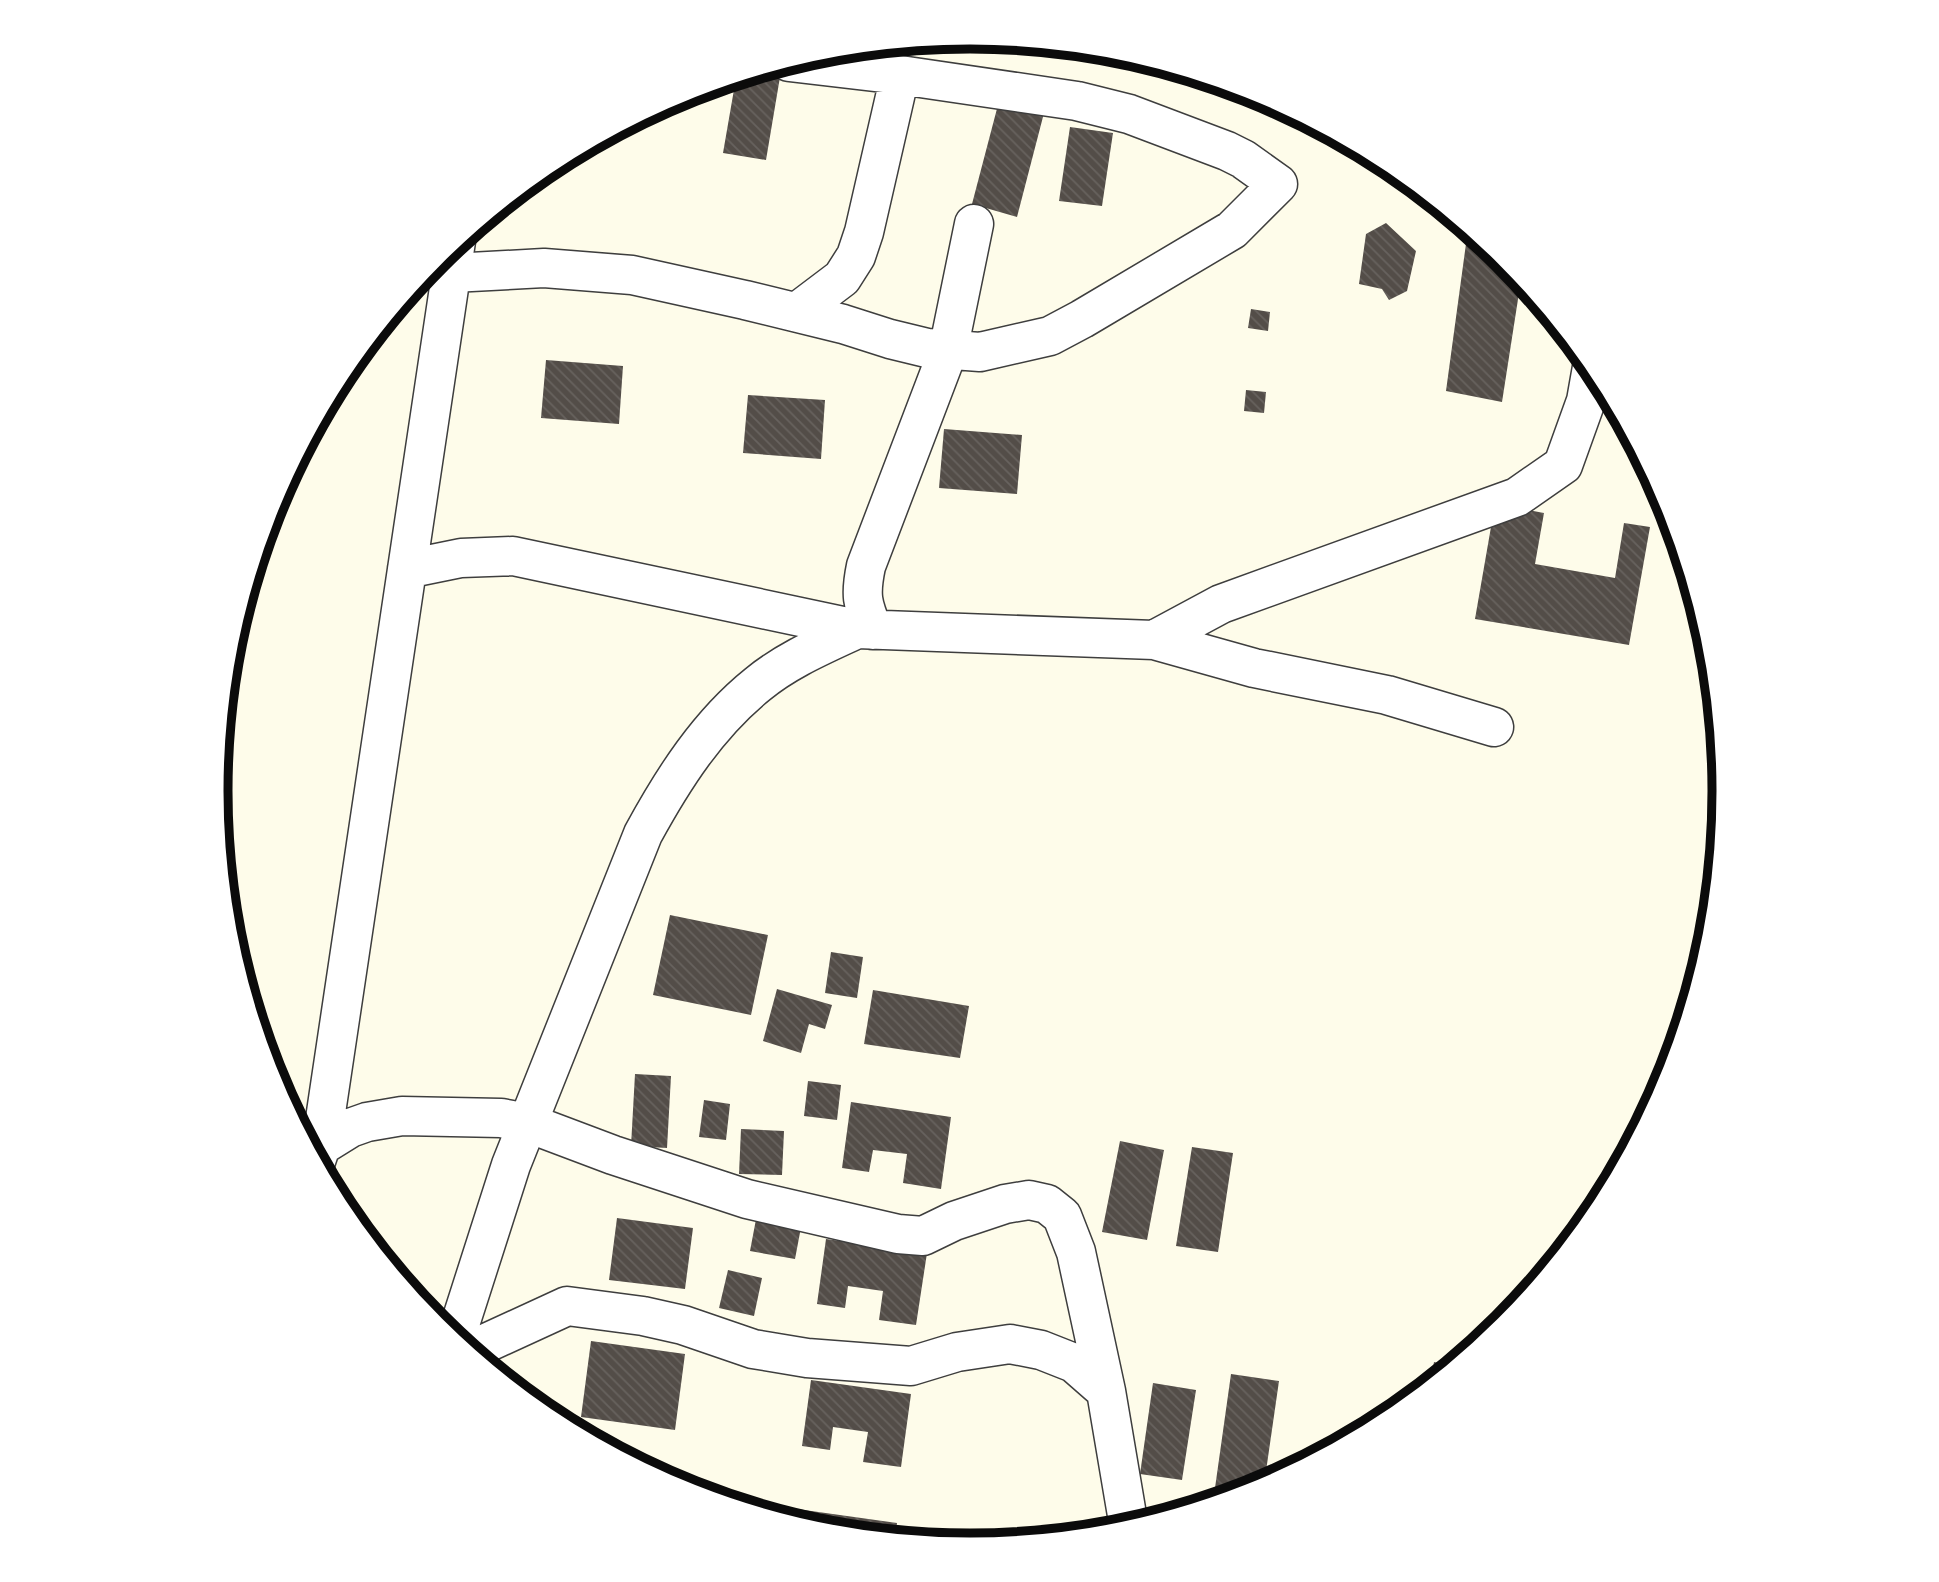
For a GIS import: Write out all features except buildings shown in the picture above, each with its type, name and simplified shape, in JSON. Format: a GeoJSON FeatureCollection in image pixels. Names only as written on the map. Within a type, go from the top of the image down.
{"type":"FeatureCollection","features":[{"type":"Feature","properties":{"kind":"street"},"geometry":{"type":"LineString","coordinates":[[454,257],[632,275],[843,324],[890,340],[948,351],[980,352],[1050,336],[1232,230],[1278,184],[1227,150],[1129,114],[1077,101],[818,65]]}},
{"type":"Feature","properties":{"kind":"street"},"geometry":{"type":"LineString","coordinates":[[797,313],[842,278],[856,256],[864,232],[900,75]]}},
{"type":"Feature","properties":{"kind":"street"},"geometry":{"type":"LineString","coordinates":[[865,629],[861,590],[866,566],[948,351],[974,224]]}},
{"type":"Feature","properties":{"kind":"street"},"geometry":{"type":"LineString","coordinates":[[319,1147],[454,258]]}},
{"type":"Feature","properties":{"kind":"street"},"geometry":{"type":"LineString","coordinates":[[1154,640],[1221,604],[1517,497],[1563,465],[1586,401],[1589,384]]}},
{"type":"Feature","properties":{"kind":"street"},"geometry":{"type":"LineString","coordinates":[[407,569],[461,558],[513,556],[865,629],[1154,640],[1254,668],[1387,695],[1494,727]]}},
{"type":"Feature","properties":{"kind":"street"},"geometry":{"type":"LineString","coordinates":[[459,1329],[527,1123],[643,834],[671,783],[715,726],[758,684],[799,657],[865,629]]}},
{"type":"Feature","properties":{"kind":"street"},"geometry":{"type":"LineString","coordinates":[[321,1151],[350,1128],[367,1122],[402,1116],[501,1118],[527,1123],[612,1155],[747,1199],[898,1234],[923,1236],[954,1221],[1005,1204],[1029,1200],[1047,1204],[1062,1216],[1076,1252],[1106,1391],[1127,1516]]}},
{"type":"Feature","properties":{"kind":"street"},"geometry":{"type":"LineString","coordinates":[[478,1347],[567,1306],[643,1316],[683,1325],[753,1349],[807,1358],[911,1366],[957,1352],[1010,1345],[1041,1350],[1074,1363],[1106,1391]]}}]}
